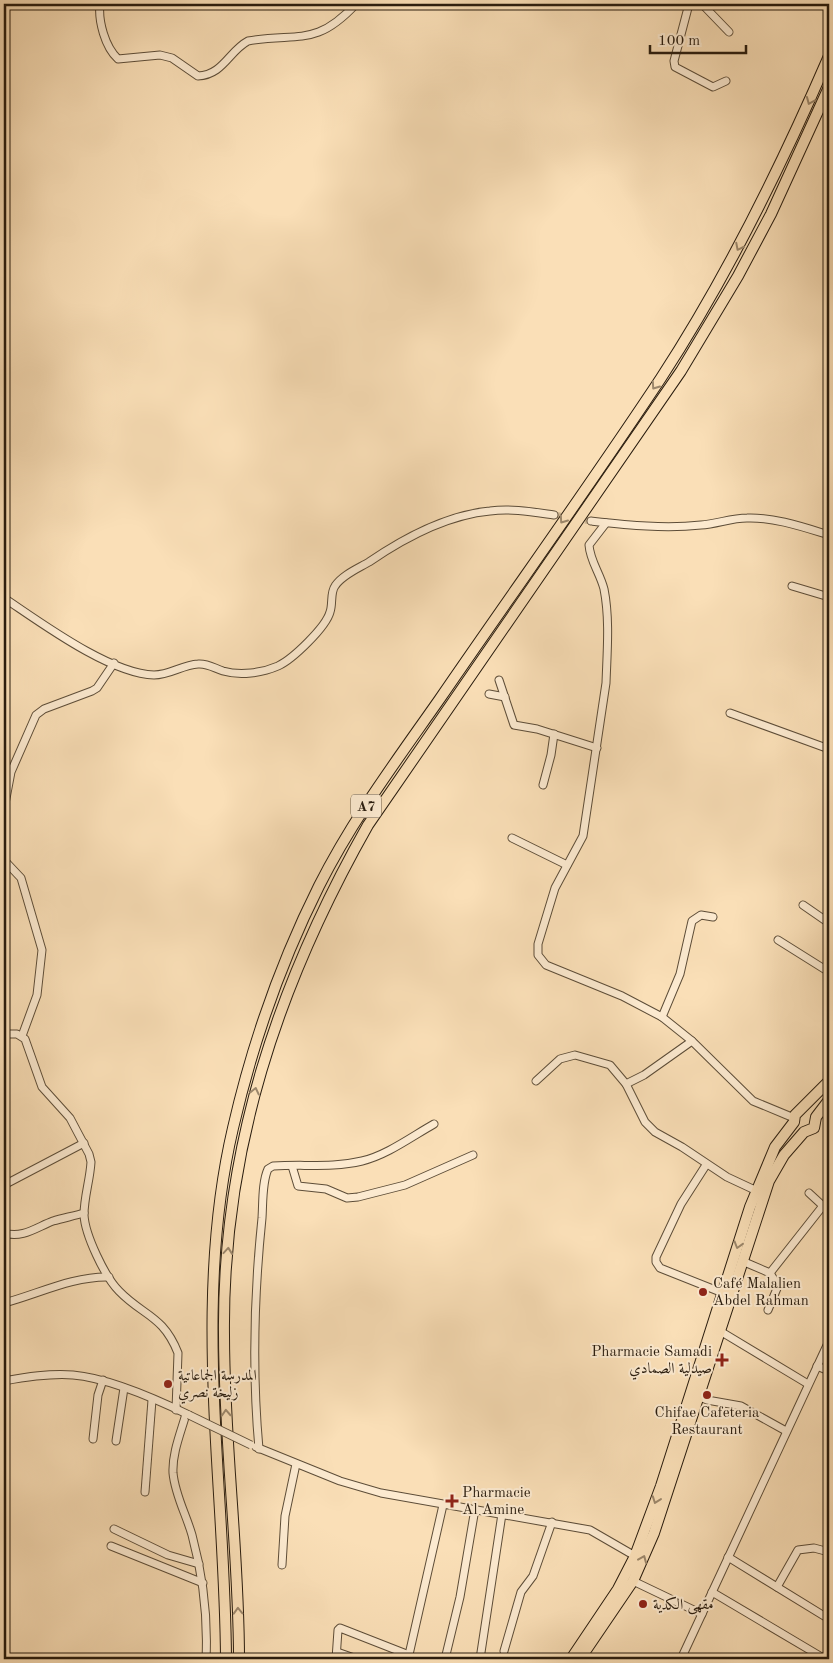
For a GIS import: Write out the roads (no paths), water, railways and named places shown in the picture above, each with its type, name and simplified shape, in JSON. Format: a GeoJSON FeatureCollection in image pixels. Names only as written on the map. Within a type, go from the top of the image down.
{"type":"FeatureCollection","features":[{"type":"Feature","properties":{"kind":"highway","name":"A7"},"geometry":{"type":"LineString","coordinates":[[226,1659],[212,1347],[216,1233],[232,1132],[247,1074],[274,990],[319,886],[374,792],[662,375],[732,260],[776,172],[829,56]]}},
{"type":"Feature","properties":{"kind":"highway","name":"A7"},"geometry":{"type":"LineString","coordinates":[[239,1659],[225,1381],[226,1274],[234,1188],[243,1142],[260,1070],[286,996],[334,885],[368,825],[681,371],[738,276],[771,214],[829,87]]}},
{"type":"Feature","properties":{"kind":"highway"},"geometry":{"type":"LineString","coordinates":[[571,1659],[618,1589],[635,1556],[661,1486],[757,1191],[775,1148],[801,1110],[829,1081]]}},
{"type":"Feature","properties":{"kind":"highway"},"geometry":{"type":"LineString","coordinates":[[580,1659],[633,1581],[665,1503],[769,1181],[784,1155],[804,1132],[814,1128],[816,1117],[829,1100]]}},
{"type":"Feature","properties":{"kind":"highway"},"geometry":{"type":"LineString","coordinates":[[801,1110],[808,1110],[816,1117]]}},
{"type":"Feature","properties":{"kind":"highway"},"geometry":{"type":"LineString","coordinates":[[794,1120],[797,1129],[804,1132]]}},
{"type":"Feature","properties":{"kind":"street"},"geometry":{"type":"LineString","coordinates":[[100,4],[103,34],[118,59],[160,55],[172,58],[198,76],[219,69],[242,44],[248,41],[304,37],[316,34],[343,18],[356,4]]}},
{"type":"Feature","properties":{"kind":"street"},"geometry":{"type":"LineString","coordinates":[[689,4],[674,61],[675,67],[713,87],[726,81]]}},
{"type":"Feature","properties":{"kind":"street"},"geometry":{"type":"LineString","coordinates":[[702,4],[729,32]]}},
{"type":"Feature","properties":{"kind":"street"},"geometry":{"type":"LineString","coordinates":[[4,598],[54,632],[114,663],[146,674],[157,675],[200,664],[233,672],[266,670],[286,661],[315,632],[330,612],[335,586],[342,579],[374,558],[424,531],[459,517],[490,511],[522,511],[554,515]]}},
{"type":"Feature","properties":{"kind":"street"},"geometry":{"type":"LineString","coordinates":[[590,520],[642,527],[668,527],[704,525],[748,518],[787,524],[829,535]]}},
{"type":"Feature","properties":{"kind":"street"},"geometry":{"type":"LineString","coordinates":[[606,523],[589,545],[592,561],[604,590],[606,683],[584,836],[555,888],[537,950],[541,961],[553,968],[622,996],[662,1017],[692,1041],[753,1101],[794,1120]]}},
{"type":"Feature","properties":{"kind":"street"},"geometry":{"type":"LineString","coordinates":[[792,586],[829,597]]}},
{"type":"Feature","properties":{"kind":"street"},"geometry":{"type":"LineString","coordinates":[[4,809],[10,772],[36,715],[44,709],[97,688],[114,663]]}},
{"type":"Feature","properties":{"kind":"street"},"geometry":{"type":"LineString","coordinates":[[499,680],[514,725],[554,734],[597,748]]}},
{"type":"Feature","properties":{"kind":"street"},"geometry":{"type":"LineString","coordinates":[[489,694],[505,697]]}},
{"type":"Feature","properties":{"kind":"street"},"geometry":{"type":"LineString","coordinates":[[730,713],[829,749]]}},
{"type":"Feature","properties":{"kind":"street"},"geometry":{"type":"LineString","coordinates":[[543,785],[554,734]]}},
{"type":"Feature","properties":{"kind":"street"},"geometry":{"type":"LineString","coordinates":[[512,838],[567,865]]}},
{"type":"Feature","properties":{"kind":"street"},"geometry":{"type":"LineString","coordinates":[[4,860],[21,878],[42,950],[37,995],[22,1036]]}},
{"type":"Feature","properties":{"kind":"street"},"geometry":{"type":"LineString","coordinates":[[803,905],[829,923]]}},
{"type":"Feature","properties":{"kind":"street"},"geometry":{"type":"LineString","coordinates":[[662,1017],[680,974],[692,921],[701,915],[713,917]]}},
{"type":"Feature","properties":{"kind":"street"},"geometry":{"type":"LineString","coordinates":[[778,940],[829,972]]}},
{"type":"Feature","properties":{"kind":"street"},"geometry":{"type":"LineString","coordinates":[[4,1034],[22,1036],[25,1039],[42,1087],[70,1118],[84,1143],[91,1162],[84,1213],[94,1248],[119,1291],[162,1324],[175,1346],[178,1353],[176,1410]]}},
{"type":"Feature","properties":{"kind":"street"},"geometry":{"type":"LineString","coordinates":[[626,1084],[644,1075],[692,1041]]}},
{"type":"Feature","properties":{"kind":"street"},"geometry":{"type":"LineString","coordinates":[[536,1082],[560,1059],[574,1055],[610,1065],[626,1084],[649,1128],[682,1147],[706,1165],[747,1188],[757,1191]]}},
{"type":"Feature","properties":{"kind":"street"},"geometry":{"type":"LineString","coordinates":[[259,1449],[255,1395],[254,1339],[268,1169],[273,1166],[331,1166],[363,1161],[384,1153],[434,1124]]}},
{"type":"Feature","properties":{"kind":"street"},"geometry":{"type":"LineString","coordinates":[[4,1185],[84,1143]]}},
{"type":"Feature","properties":{"kind":"street"},"geometry":{"type":"LineString","coordinates":[[292,1166],[298,1186],[326,1189],[339,1196],[351,1198],[405,1185],[472,1156]]}},
{"type":"Feature","properties":{"kind":"street"},"geometry":{"type":"LineString","coordinates":[[706,1165],[681,1204],[656,1257],[656,1262],[660,1268],[723,1293]]}},
{"type":"Feature","properties":{"kind":"street"},"geometry":{"type":"LineString","coordinates":[[770,1273],[822,1207],[809,1193]]}},
{"type":"Feature","properties":{"kind":"street"},"geometry":{"type":"LineString","coordinates":[[4,1233],[12,1235],[28,1233],[54,1221],[84,1213]]}},
{"type":"Feature","properties":{"kind":"street"},"geometry":{"type":"LineString","coordinates":[[742,1261],[770,1273],[778,1286],[768,1310]]}},
{"type":"Feature","properties":{"kind":"street"},"geometry":{"type":"LineString","coordinates":[[4,1303],[50,1288],[99,1276],[109,1276]]}},
{"type":"Feature","properties":{"kind":"street"},"geometry":{"type":"LineString","coordinates":[[720,1331],[808,1384]]}},
{"type":"Feature","properties":{"kind":"street"},"geometry":{"type":"LineString","coordinates":[[681,1659],[829,1341]]}},
{"type":"Feature","properties":{"kind":"street"},"geometry":{"type":"LineString","coordinates":[[817,1366],[829,1371]]}},
{"type":"Feature","properties":{"kind":"street"},"geometry":{"type":"LineString","coordinates":[[4,1381],[39,1375],[72,1375],[103,1380],[188,1414],[259,1449],[364,1489],[590,1530],[635,1556]]}},
{"type":"Feature","properties":{"kind":"street"},"geometry":{"type":"LineString","coordinates":[[92,1439],[98,1395],[103,1380]]}},
{"type":"Feature","properties":{"kind":"street"},"geometry":{"type":"LineString","coordinates":[[116,1441],[124,1388]]}},
{"type":"Feature","properties":{"kind":"street"},"geometry":{"type":"LineString","coordinates":[[698,1396],[706,1400],[741,1406],[786,1431]]}},
{"type":"Feature","properties":{"kind":"street"},"geometry":{"type":"LineString","coordinates":[[145,1492],[152,1400]]}},
{"type":"Feature","properties":{"kind":"street"},"geometry":{"type":"LineString","coordinates":[[188,1414],[175,1454],[173,1472],[177,1495],[199,1564],[203,1583],[206,1613],[206,1659]]}},
{"type":"Feature","properties":{"kind":"street"},"geometry":{"type":"LineString","coordinates":[[282,1565],[285,1516],[296,1464]]}},
{"type":"Feature","properties":{"kind":"street"},"geometry":{"type":"LineString","coordinates":[[357,1659],[337,1656],[338,1630],[340,1628],[408,1657],[444,1505]]}},
{"type":"Feature","properties":{"kind":"street"},"geometry":{"type":"LineString","coordinates":[[445,1659],[460,1597],[475,1509]]}},
{"type":"Feature","properties":{"kind":"street"},"geometry":{"type":"LineString","coordinates":[[480,1659],[502,1514]]}},
{"type":"Feature","properties":{"kind":"street"},"geometry":{"type":"LineString","coordinates":[[504,1651],[521,1592],[533,1576],[552,1522]]}},
{"type":"Feature","properties":{"kind":"street"},"geometry":{"type":"LineString","coordinates":[[114,1529],[168,1555],[199,1564]]}},
{"type":"Feature","properties":{"kind":"street"},"geometry":{"type":"LineString","coordinates":[[111,1546],[203,1583]]}},
{"type":"Feature","properties":{"kind":"street"},"geometry":{"type":"LineString","coordinates":[[778,1587],[798,1550],[814,1548],[829,1552]]}},
{"type":"Feature","properties":{"kind":"street"},"geometry":{"type":"LineString","coordinates":[[728,1557],[829,1619]]}},
{"type":"Feature","properties":{"kind":"street"},"geometry":{"type":"LineString","coordinates":[[633,1581],[702,1614]]}},
{"type":"Feature","properties":{"kind":"street"},"geometry":{"type":"LineString","coordinates":[[712,1592],[825,1659]]}},
{"type":"Feature","properties":{"kind":"tunnel"},"geometry":{"type":"LineString","coordinates":[[554,515],[591,521]]}},
{"type":"Feature","properties":{"kind":"place","name":"Café Malalien Abdel Rahman"},"geometry":{"type":"Point","coordinates":[703,1292]}},
{"type":"Feature","properties":{"kind":"place","name":"Pharmacie Samadi صيدلية الصمادي"},"geometry":{"type":"Point","coordinates":[722,1360]}},
{"type":"Feature","properties":{"kind":"place","name":"المدرسة الجماعاتية زليخة نصري"},"geometry":{"type":"Point","coordinates":[168,1384]}},
{"type":"Feature","properties":{"kind":"place","name":"Chifae Cafeteria Restaurant"},"geometry":{"type":"Point","coordinates":[707,1395]}},
{"type":"Feature","properties":{"kind":"place","name":"Pharmacie Al Amine"},"geometry":{"type":"Point","coordinates":[452,1501]}},
{"type":"Feature","properties":{"kind":"place","name":"مقهى الكدية"},"geometry":{"type":"Point","coordinates":[643,1604]}}]}
